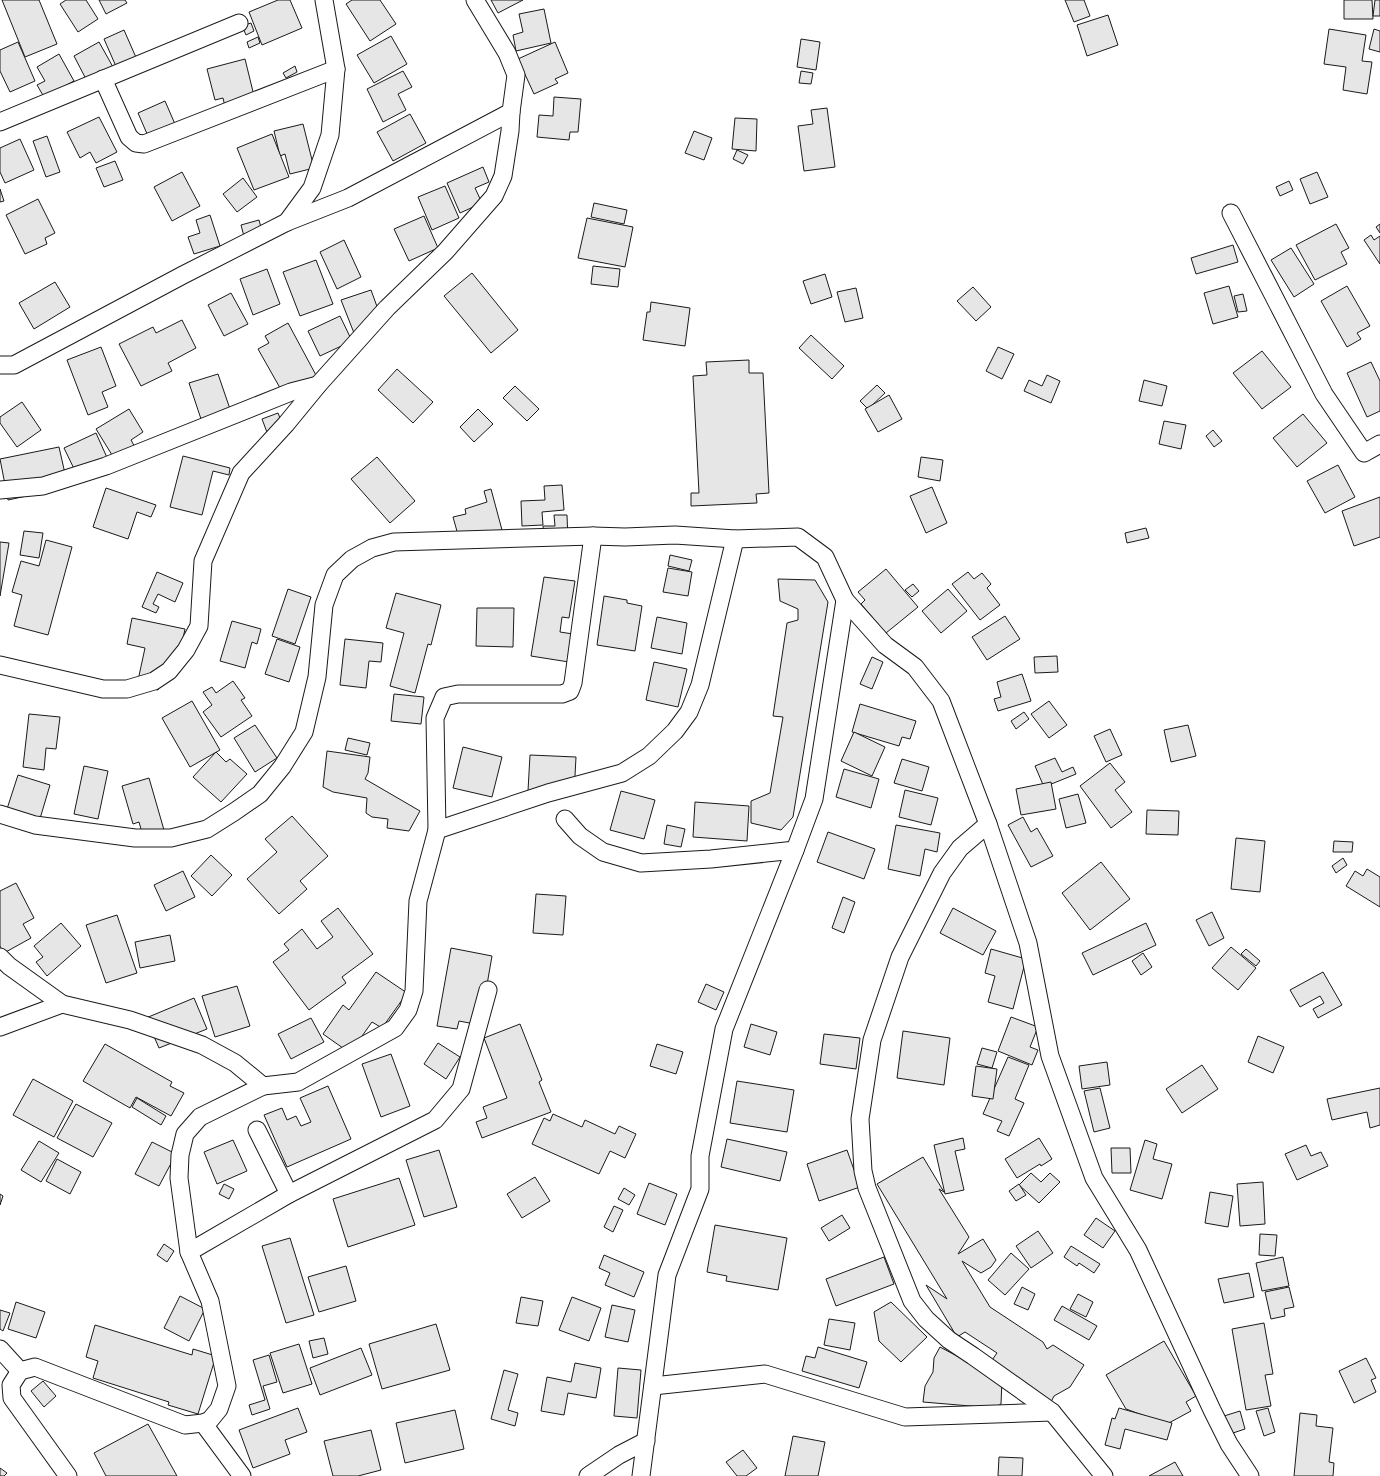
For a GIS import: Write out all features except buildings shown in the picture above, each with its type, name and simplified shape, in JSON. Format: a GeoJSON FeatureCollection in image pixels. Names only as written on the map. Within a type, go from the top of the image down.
{"type":"FeatureCollection","features":[{"type":"Feature","properties":{"kind":"street"},"geometry":{"type":"LineString","coordinates":[[287,222],[312,188],[330,135],[336,69],[324,0]]}},
{"type":"Feature","properties":{"kind":"street"},"geometry":{"type":"LineString","coordinates":[[0,665],[102,689],[127,689],[154,681],[169,671],[186,650],[199,626],[203,561],[241,473],[286,424],[318,385],[387,308],[446,252],[494,196],[502,176],[510,131],[516,75],[507,53],[475,0]]}},
{"type":"Feature","properties":{"kind":"street"},"geometry":{"type":"LineString","coordinates":[[0,122],[239,23]]}},
{"type":"Feature","properties":{"kind":"street"},"geometry":{"type":"LineString","coordinates":[[103,79],[129,136],[136,143],[144,144],[336,69]]}},
{"type":"Feature","properties":{"kind":"street"},"geometry":{"type":"LineString","coordinates":[[0,365],[14,365],[183,275],[287,222],[348,198],[511,112]]}},
{"type":"Feature","properties":{"kind":"street"},"geometry":{"type":"LineString","coordinates":[[1231,213],[1324,394],[1364,453],[1380,444]]}},
{"type":"Feature","properties":{"kind":"street"},"geometry":{"type":"LineString","coordinates":[[0,490],[44,486],[99,468],[291,392],[318,385]]}},
{"type":"Feature","properties":{"kind":"street"},"geometry":{"type":"LineString","coordinates":[[0,814],[35,825],[135,838],[171,838],[207,829],[260,794],[282,767],[304,732],[317,677],[324,605],[335,575],[352,559],[372,548],[394,542],[593,536],[625,537],[675,535],[735,539],[798,537],[826,557],[845,600],[885,644],[915,667],[941,701],[988,824],[1028,943],[1050,1056],[1094,1178],[1138,1250],[1229,1444],[1250,1476]]}},
{"type":"Feature","properties":{"kind":"street"},"geometry":{"type":"LineString","coordinates":[[68,1476],[12,1398],[11,1385],[20,1371],[35,1367],[185,1425],[204,1424],[210,1420],[219,1409],[227,1386],[210,1301],[189,1252],[179,1178],[180,1155],[185,1134],[200,1117],[263,1086],[298,1082],[395,1028],[408,1010],[414,991],[418,902],[437,830],[435,718],[444,697],[458,694],[562,694],[570,691],[573,683],[593,536]]}},
{"type":"Feature","properties":{"kind":"street"},"geometry":{"type":"LineString","coordinates":[[437,830],[548,793],[622,773],[654,751],[675,731],[690,712],[700,685],[735,539]]}},
{"type":"Feature","properties":{"kind":"street"},"geometry":{"type":"LineString","coordinates":[[642,1476],[667,1275],[700,1190],[700,1156],[724,1028],[814,799],[845,600]]}},
{"type":"Feature","properties":{"kind":"street"},"geometry":{"type":"LineString","coordinates":[[565,819],[580,836],[603,852],[641,863],[711,859],[794,850]]}},
{"type":"Feature","properties":{"kind":"street"},"geometry":{"type":"LineString","coordinates":[[988,824],[960,848],[942,873],[900,957],[872,1040],[860,1120],[862,1171],[867,1188],[912,1301],[926,1319],[949,1340],[1052,1412],[1104,1476]]}},
{"type":"Feature","properties":{"kind":"street"},"geometry":{"type":"LineString","coordinates":[[0,957],[9,966],[62,1004],[130,1020],[202,1046],[235,1063],[263,1086]]}},
{"type":"Feature","properties":{"kind":"street"},"geometry":{"type":"LineString","coordinates":[[189,1252],[289,1194],[435,1120],[461,1089],[488,990]]}},
{"type":"Feature","properties":{"kind":"street"},"geometry":{"type":"LineString","coordinates":[[0,1027],[62,1004]]}},
{"type":"Feature","properties":{"kind":"street"},"geometry":{"type":"LineString","coordinates":[[257,1130],[289,1194]]}},
{"type":"Feature","properties":{"kind":"street"},"geometry":{"type":"LineString","coordinates":[[0,1349],[20,1371]]}},
{"type":"Feature","properties":{"kind":"street"},"geometry":{"type":"LineString","coordinates":[[653,1386],[765,1374],[905,1417],[1052,1412]]}},
{"type":"Feature","properties":{"kind":"street"},"geometry":{"type":"LineString","coordinates":[[204,1424],[242,1476]]}},
{"type":"Feature","properties":{"kind":"street"},"geometry":{"type":"LineString","coordinates":[[588,1476],[619,1455],[646,1441]]}}]}
